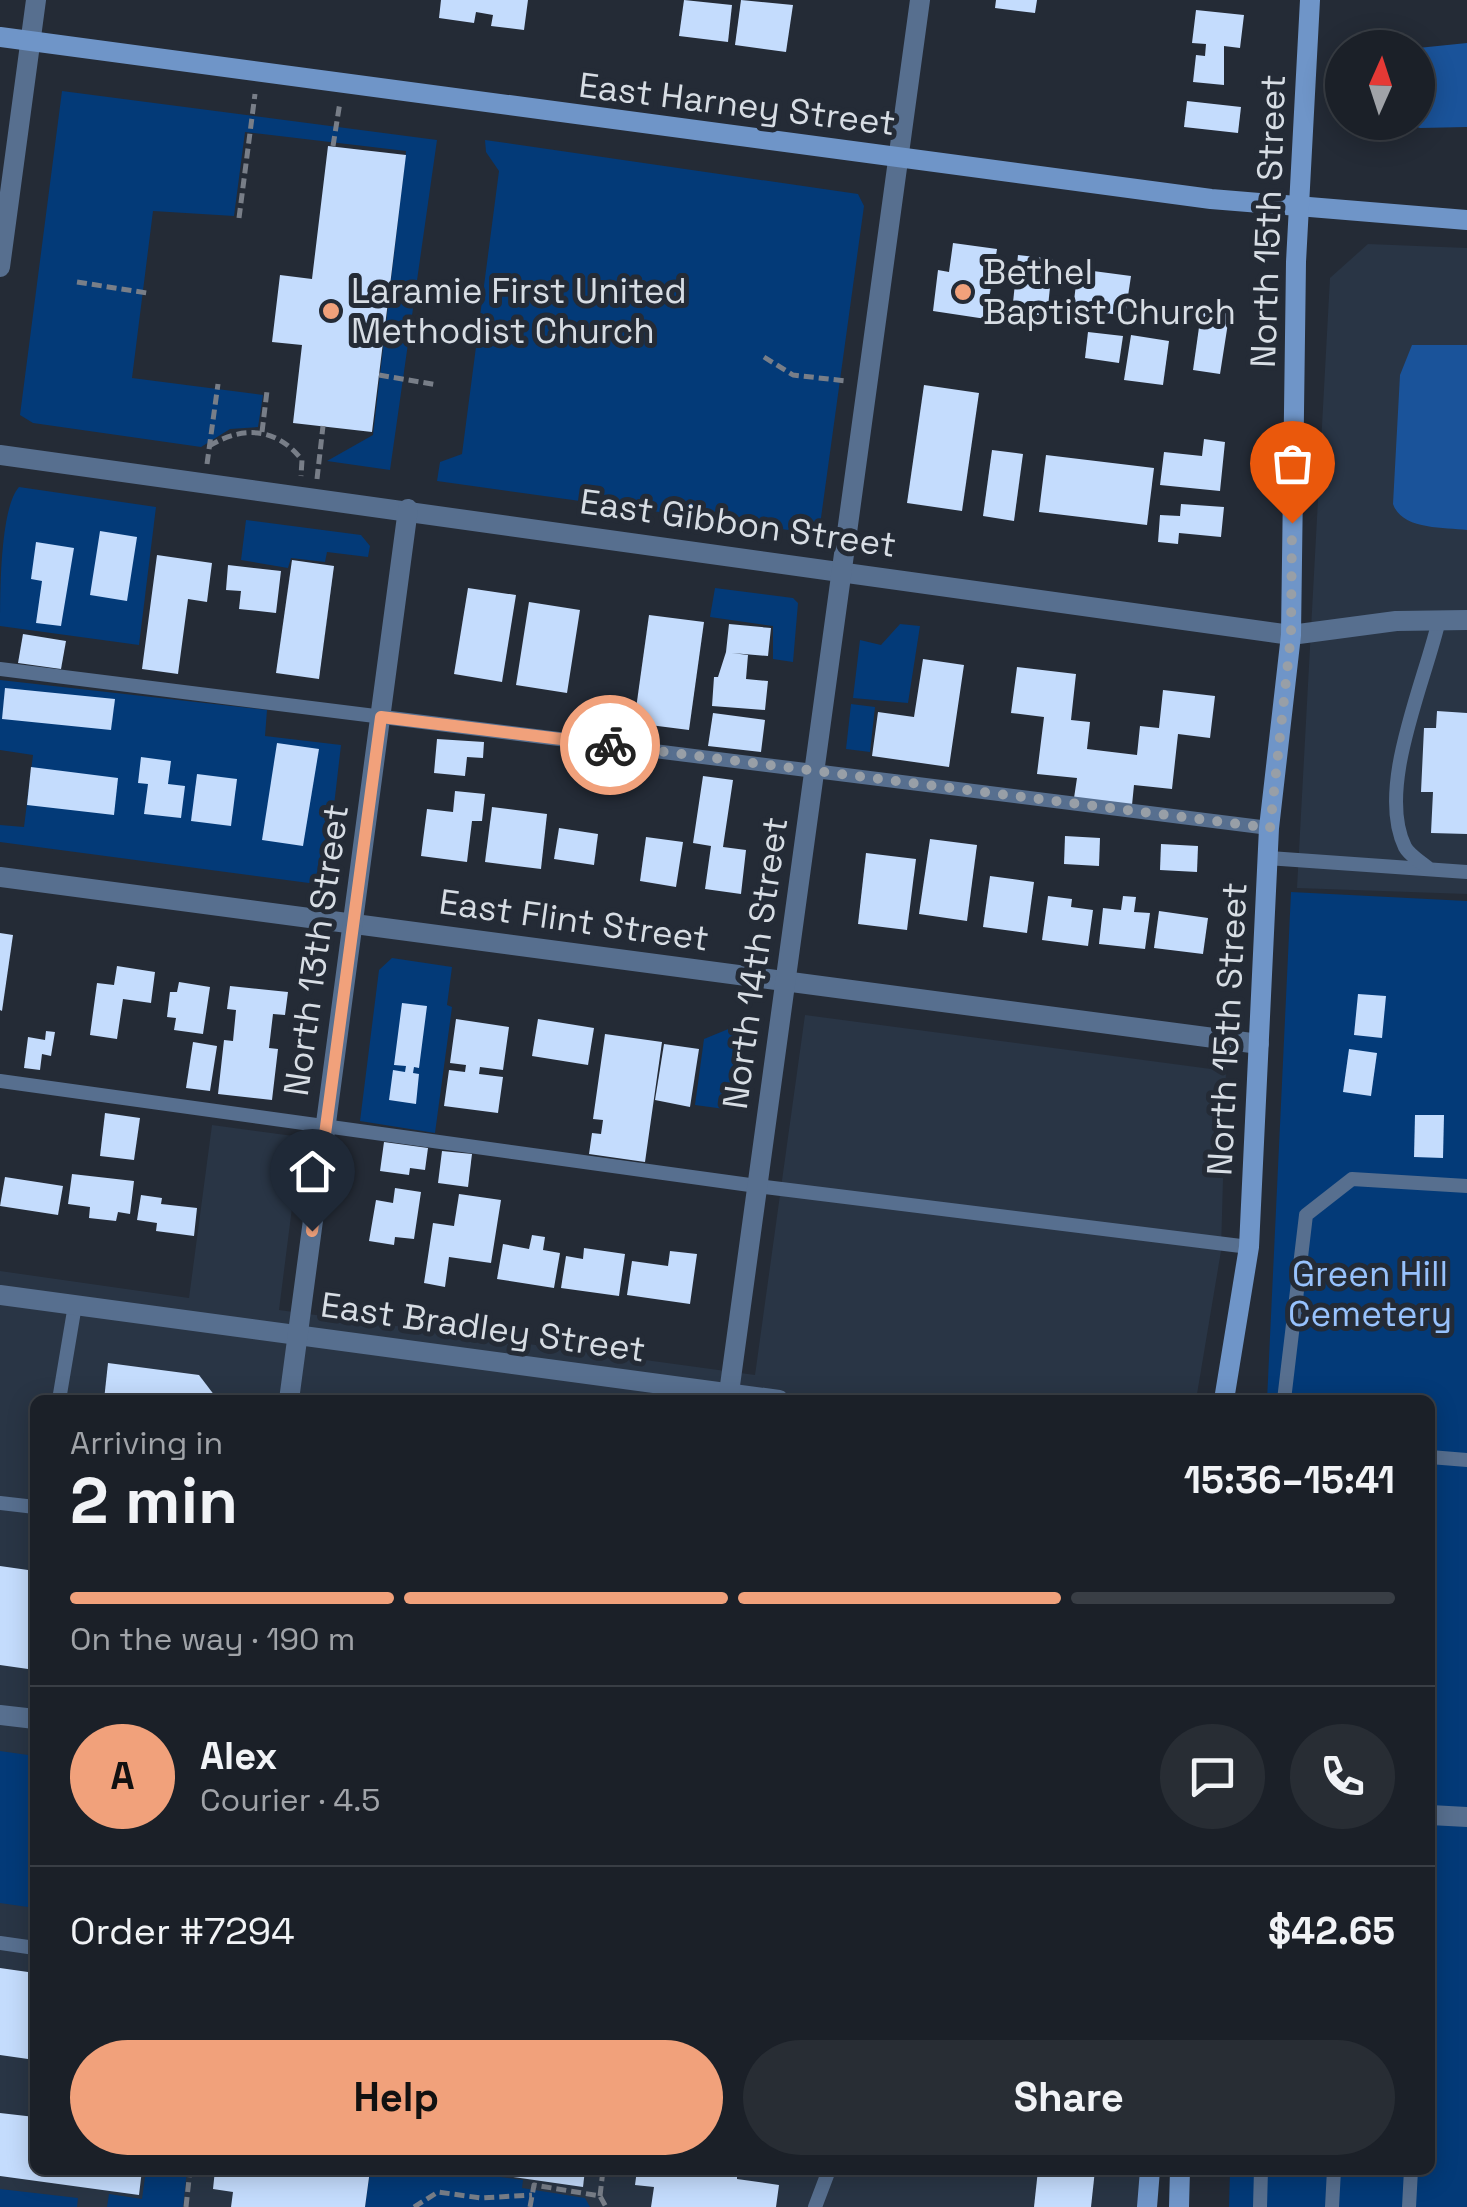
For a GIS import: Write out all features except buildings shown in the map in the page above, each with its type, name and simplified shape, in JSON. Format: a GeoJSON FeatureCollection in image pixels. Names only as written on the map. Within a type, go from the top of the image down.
{"type":"FeatureCollection","features":[{"type":"Feature","properties":{"kind":"main road","name":"North 15th Street"},"geometry":{"type":"LineString","coordinates":[[1225,1395],[1249,1247],[1270,828],[1291,635],[1306,1]]}},
{"type":"Feature","properties":{"kind":"main road","name":"East Harney Street"},"geometry":{"type":"LineString","coordinates":[[0,36],[897,158],[1299,208],[1467,220]]}},
{"type":"Feature","properties":{"kind":"main road"},"geometry":{"type":"LineString","coordinates":[[1148,2207],[1150,2175]]}},
{"type":"Feature","properties":{"kind":"main road"},"geometry":{"type":"LineString","coordinates":[[1179,2207],[1180,2175]]}},
{"type":"Feature","properties":{"kind":"street"},"geometry":{"type":"LineString","coordinates":[[1,254],[36,0]]}},
{"type":"Feature","properties":{"kind":"street","name":"North 14th Street"},"geometry":{"type":"LineString","coordinates":[[728,1395],[920,0]]}},
{"type":"Feature","properties":{"kind":"street","name":"East Gibbon Street"},"geometry":{"type":"LineString","coordinates":[[0,455],[1291,635],[1467,620]]}},
{"type":"Feature","properties":{"kind":"street","name":"North 13th Street"},"geometry":{"type":"LineString","coordinates":[[290,1395],[408,509]]}},
{"type":"Feature","properties":{"kind":"street","name":"East Flint Street"},"geometry":{"type":"LineString","coordinates":[[0,877],[1259,1044]]}},
{"type":"Feature","properties":{"kind":"street","name":"East Bradley Street"},"geometry":{"type":"LineString","coordinates":[[0,1295],[714,1395]]}},
{"type":"Feature","properties":{"kind":"street"},"geometry":{"type":"LineString","coordinates":[[0,1715],[30,1719]]}},
{"type":"Feature","properties":{"kind":"street"},"geometry":{"type":"LineString","coordinates":[[1435,1815],[1467,1817]]}},
{"type":"Feature","properties":{"kind":"lane"},"geometry":{"type":"LineString","coordinates":[[1428,868],[1406,849],[1397,810],[1403,734],[1426,677],[1439,620]]}},
{"type":"Feature","properties":{"kind":"lane"},"geometry":{"type":"LineString","coordinates":[[0,670],[1270,828]]}},
{"type":"Feature","properties":{"kind":"lane"},"geometry":{"type":"LineString","coordinates":[[1268,858],[1467,872]]}},
{"type":"Feature","properties":{"kind":"lane"},"geometry":{"type":"LineString","coordinates":[[0,1081],[757,1186],[1249,1247]]}},
{"type":"Feature","properties":{"kind":"lane"},"geometry":{"type":"LineString","coordinates":[[1285,1395],[1306,1215],[1352,1178],[1467,1186]]}},
{"type":"Feature","properties":{"kind":"lane"},"geometry":{"type":"LineString","coordinates":[[60,1395],[75,1305]]}},
{"type":"Feature","properties":{"kind":"lane"},"geometry":{"type":"LineString","coordinates":[[1435,1457],[1467,1460]]}},
{"type":"Feature","properties":{"kind":"lane"},"geometry":{"type":"LineString","coordinates":[[0,1503],[30,1506]]}},
{"type":"Feature","properties":{"kind":"lane"},"geometry":{"type":"LineString","coordinates":[[0,1943],[30,1947]]}},
{"type":"Feature","properties":{"kind":"lane"},"geometry":{"type":"LineString","coordinates":[[815,2207],[827,2175]]}},
{"type":"Feature","properties":{"kind":"lane"},"geometry":{"type":"LineString","coordinates":[[1260,2207],[1261,2175]]}},
{"type":"Feature","properties":{"kind":"lane"},"geometry":{"type":"LineString","coordinates":[[1332,2207],[1334,2175]]}},
{"type":"Feature","properties":{"kind":"lane"},"geometry":{"type":"LineString","coordinates":[[1409,2207],[1411,2175]]}},
{"type":"Feature","properties":{"kind":"path"},"geometry":{"type":"LineString","coordinates":[[332,146],[342,84]]}},
{"type":"Feature","properties":{"kind":"path"},"geometry":{"type":"LineString","coordinates":[[238,218],[252,114]]}},
{"type":"Feature","properties":{"kind":"path"},"geometry":{"type":"LineString","coordinates":[[77,282],[147,293]]}},
{"type":"Feature","properties":{"kind":"path"},"geometry":{"type":"LineString","coordinates":[[764,357],[793,375],[869,383]]}},
{"type":"Feature","properties":{"kind":"path"},"geometry":{"type":"LineString","coordinates":[[379,375],[438,385]]}},
{"type":"Feature","properties":{"kind":"path"},"geometry":{"type":"LineString","coordinates":[[204,482],[218,384]]}},
{"type":"Feature","properties":{"kind":"path"},"geometry":{"type":"LineString","coordinates":[[262,432],[267,391]]}},
{"type":"Feature","properties":{"kind":"path"},"geometry":{"type":"LineString","coordinates":[[307,496],[323,426]]}},
{"type":"Feature","properties":{"kind":"path"},"geometry":{"type":"LineString","coordinates":[[210,446],[225,436],[262,432],[286,442],[302,460],[307,496]]}},
{"type":"Feature","properties":{"kind":"path"},"geometry":{"type":"LineString","coordinates":[[186,2207],[189,2175]]}},
{"type":"Feature","properties":{"kind":"path"},"geometry":{"type":"LineString","coordinates":[[602,2175],[600,2196],[606,2207]]}},
{"type":"Feature","properties":{"kind":"path"},"geometry":{"type":"LineString","coordinates":[[530,2207],[534,2185],[600,2196]]}},
{"type":"Feature","properties":{"kind":"path"},"geometry":{"type":"LineString","coordinates":[[414,2207],[438,2192],[481,2198],[532,2196]]}},
{"type":"Feature","properties":{"kind":"shaded area"},"geometry":{"type":"Polygon","coordinates":[[[1467,43],[1467,127],[1435,128],[1435,46],[1467,43]]]}},
{"type":"Feature","properties":{"kind":"shaded area"},"geometry":{"type":"Polygon","coordinates":[[[1368,244],[1467,248],[1467,894],[1297,888],[1330,278],[1368,244]]]}},
{"type":"Feature","properties":{"kind":"shaded area"},"geometry":{"type":"Polygon","coordinates":[[[1412,345],[1467,345],[1467,530],[1414,523],[1405,519],[1393,504],[1400,375],[1412,345]]]}},
{"type":"Feature","properties":{"kind":"shaded area"},"geometry":{"type":"Polygon","coordinates":[[[805,1015],[1226,1071],[1221,1251],[1197,1395],[30,1395],[30,2175],[1155,2175],[1154,2207],[0,2207],[0,1271],[189,1298],[212,1125],[301,1137],[279,1310],[755,1375],[805,1015]]]}},
{"type":"Feature","properties":{"kind":"green space"},"geometry":{"type":"Polygon","coordinates":[[[62,91],[437,140],[390,470],[327,461],[373,435],[406,151],[245,132],[234,216],[153,211],[132,378],[263,395],[258,427],[230,429],[201,447],[33,423],[20,415],[62,91]]]}},
{"type":"Feature","properties":{"kind":"green space"},"geometry":{"type":"Polygon","coordinates":[[[485,140],[858,194],[864,206],[820,525],[810,533],[437,481],[440,462],[462,454],[499,171],[486,152],[485,140]]]}},
{"type":"Feature","properties":{"kind":"green space"},"geometry":{"type":"Polygon","coordinates":[[[19,487],[156,507],[139,645],[0,626],[5,532],[19,487]]]}},
{"type":"Feature","properties":{"kind":"green space"},"geometry":{"type":"Polygon","coordinates":[[[246,520],[361,535],[370,546],[368,557],[327,552],[325,562],[291,558],[288,568],[241,560],[246,520]]]}},
{"type":"Feature","properties":{"kind":"green space"},"geometry":{"type":"Polygon","coordinates":[[[715,588],[793,598],[798,603],[793,662],[773,659],[773,626],[710,617],[715,588]]]}},
{"type":"Feature","properties":{"kind":"green space"},"geometry":{"type":"Polygon","coordinates":[[[900,624],[920,626],[908,703],[853,698],[860,640],[881,645],[900,624]]]}},
{"type":"Feature","properties":{"kind":"green space"},"geometry":{"type":"Polygon","coordinates":[[[0,680],[267,710],[265,736],[341,745],[326,875],[309,883],[0,842],[0,825],[24,827],[33,755],[0,750],[0,680]]]}},
{"type":"Feature","properties":{"kind":"green space"},"geometry":{"type":"Polygon","coordinates":[[[851,704],[875,707],[870,752],[846,749],[851,704]]]}},
{"type":"Feature","properties":{"kind":"green space","name":"Green Hill Cemetery"},"geometry":{"type":"Polygon","coordinates":[[[1291,892],[1467,901],[1467,2207],[1229,2207],[1230,2175],[1435,2175],[1435,1395],[1267,1395],[1291,892]]]}},
{"type":"Feature","properties":{"kind":"green space"},"geometry":{"type":"Polygon","coordinates":[[[392,958],[452,967],[447,1005],[452,1007],[435,1133],[360,1121],[379,970],[392,958]]]}},
{"type":"Feature","properties":{"kind":"green space"},"geometry":{"type":"Polygon","coordinates":[[[743,1023],[732,1110],[695,1105],[704,1039],[743,1023]]]}},
{"type":"Feature","properties":{"kind":"green space"},"geometry":{"type":"Polygon","coordinates":[[[0,1751],[30,1755],[30,1907],[0,1903],[0,1751]]]}},
{"type":"Feature","properties":{"kind":"green space"},"geometry":{"type":"Polygon","coordinates":[[[145,2175],[186,2175],[183,2207],[107,2207],[109,2194],[142,2199],[145,2175]]]}},
{"type":"Feature","properties":{"kind":"green space"},"geometry":{"type":"Polygon","coordinates":[[[369,2175],[484,2175],[523,2180],[522,2188],[585,2198],[590,2207],[365,2207],[369,2175]]]}},
{"type":"Feature","properties":{"kind":"green space"},"geometry":{"type":"Polygon","coordinates":[[[0,2189],[78,2198],[77,2207],[0,2207],[0,2189]]]}},
{"type":"Feature","properties":{"kind":"way so far"},"geometry":{"type":"LineString","coordinates":[[610,745],[1270,828],[1291,635],[1292,523]]}},
{"type":"Feature","properties":{"kind":"place","name":"Bethel Baptist Church"},"geometry":{"type":"Point","coordinates":[963,292]}},
{"type":"Feature","properties":{"kind":"place","name":"Laramie First United Methodist Church"},"geometry":{"type":"Point","coordinates":[331,311]}},
{"type":"Feature","properties":{"kind":"route"},"geometry":{"type":"LineString","coordinates":[[312,1231],[381,717],[610,745]]}}]}
